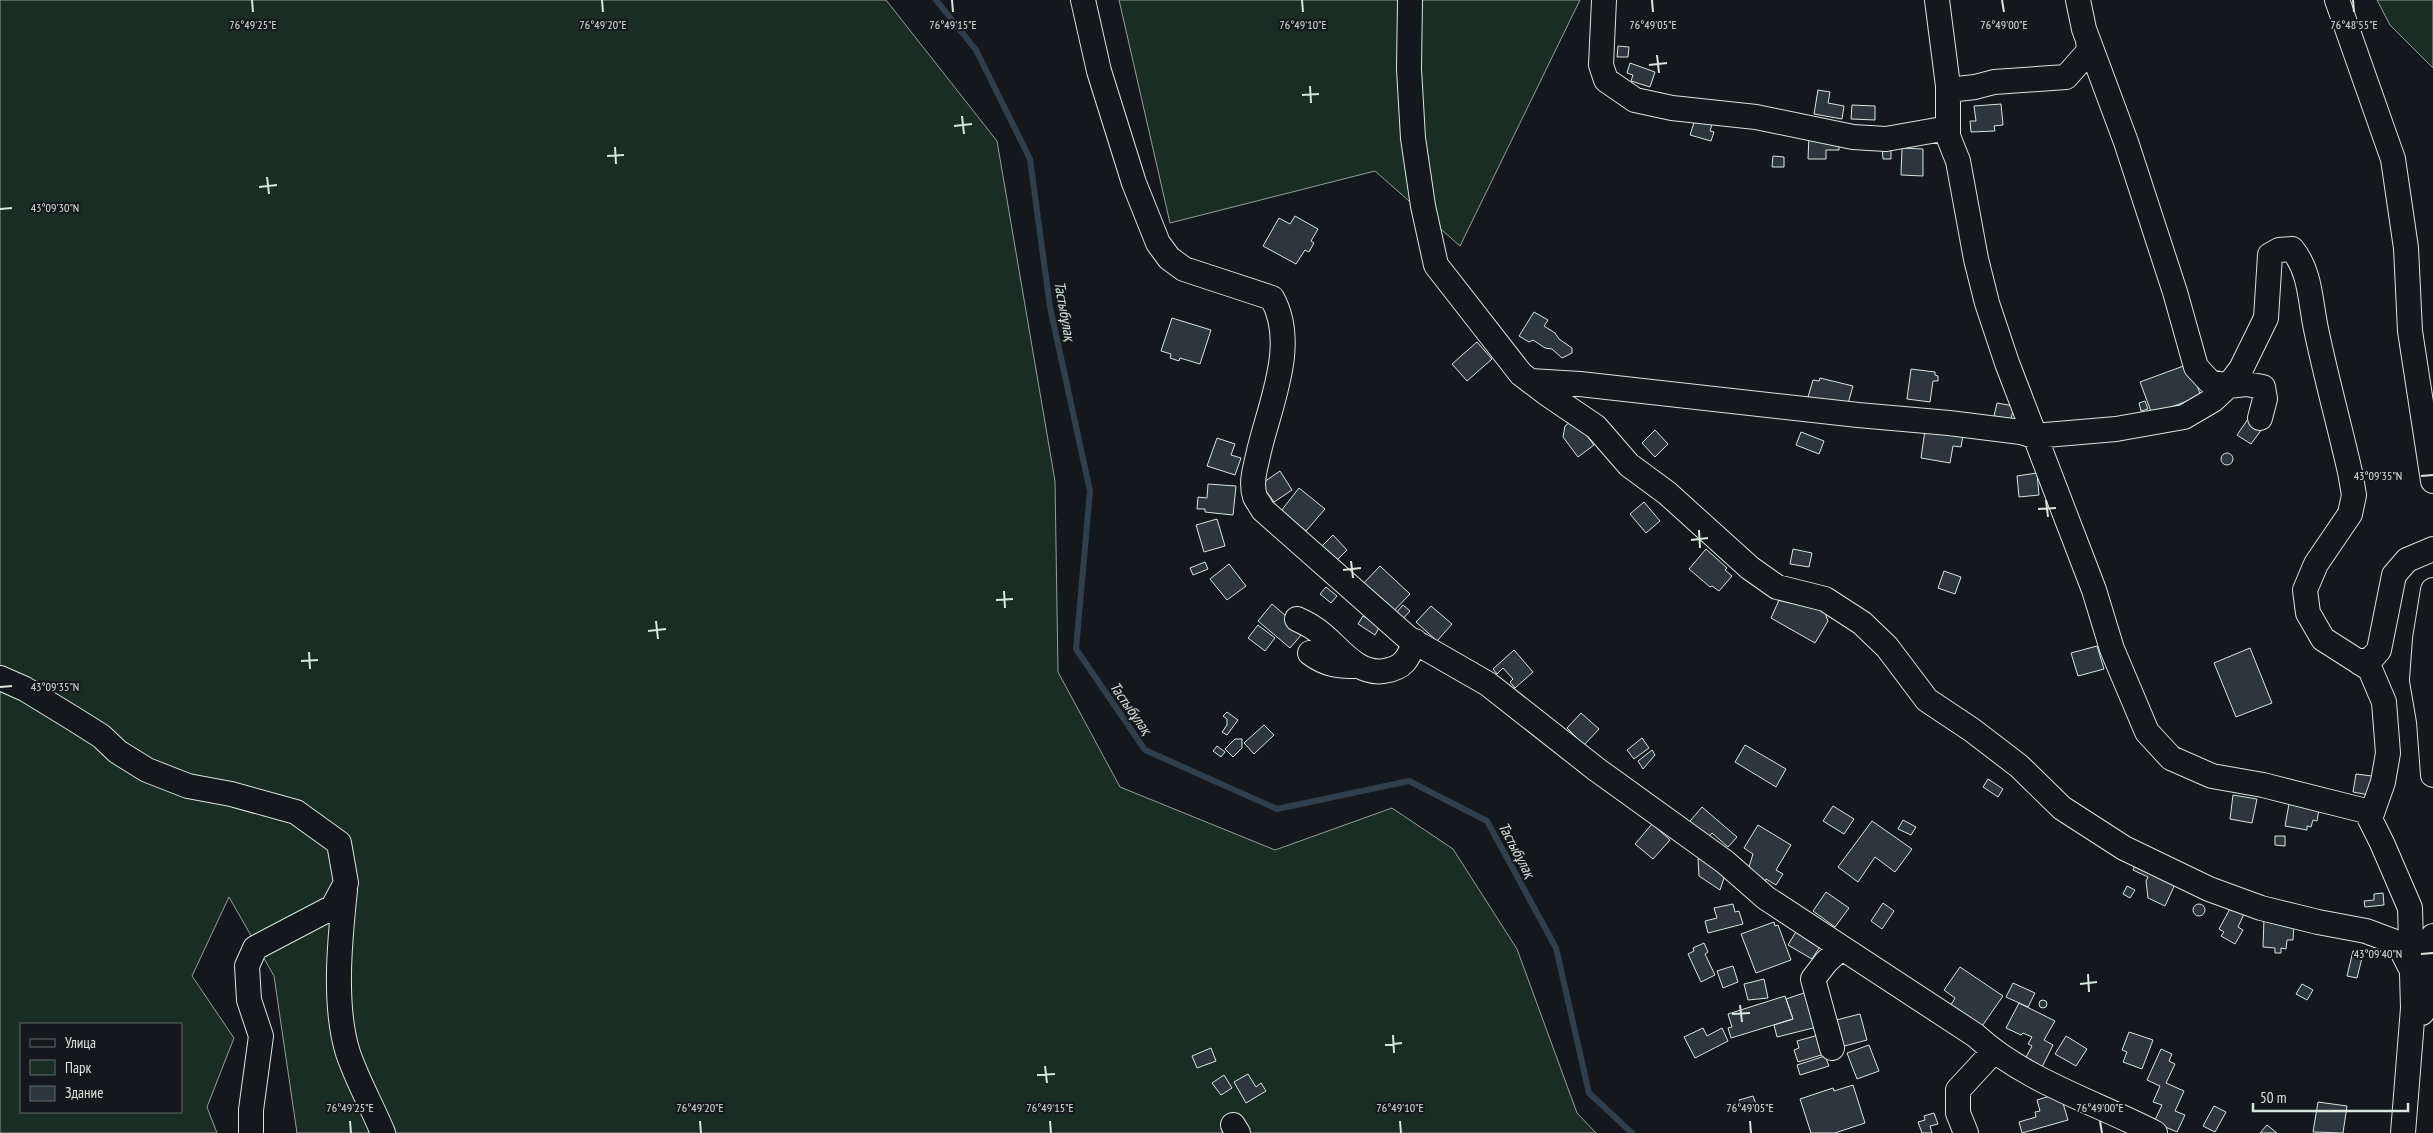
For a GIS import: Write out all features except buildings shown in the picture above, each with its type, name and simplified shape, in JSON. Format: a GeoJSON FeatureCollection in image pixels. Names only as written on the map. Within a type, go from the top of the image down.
{"type":"FeatureCollection","features":[{"type":"Feature","properties":{"kind":"street"},"geometry":{"type":"LineString","coordinates":[[1083,0],[1099,71],[1134,183],[1158,244],[1169,258],[1184,269],[1272,298],[1279,311],[1282,354],[1271,410],[1253,471],[1255,497],[1263,510],[1415,642],[1488,684],[1596,769],[1725,862],[1766,898],[1975,1035],[1993,1052],[2116,1123],[2155,1133]]}},
{"type":"Feature","properties":{"kind":"street"},"geometry":{"type":"LineString","coordinates":[[1410,0],[1409,69],[1413,138],[1423,206],[1436,265],[1515,366],[1530,381],[1596,426],[1629,465],[1667,493],[1750,568],[1777,587],[1825,599],[1862,623],[1888,647],[1927,700],[1972,730],[2019,766],[2062,808],[2124,848],[2209,889],[2261,908],[2318,922],[2366,930],[2398,942],[2410,967]]}},
{"type":"Feature","properties":{"kind":"street"},"geometry":{"type":"LineString","coordinates":[[1604,0],[1601,64],[1606,80],[1635,100],[1672,108],[1756,117],[1853,137],[1886,139],[1948,128]]}},
{"type":"Feature","properties":{"kind":"street"},"geometry":{"type":"LineString","coordinates":[[1937,0],[1948,90],[1948,128],[1958,161],[1987,303],[2034,436],[2094,590],[2112,649],[2147,732],[2171,758],[2212,776],[2263,785],[2366,811],[2410,908],[2410,967],[2413,1008],[2403,1133]]}},
{"type":"Feature","properties":{"kind":"street"},"geometry":{"type":"LineString","coordinates":[[2078,0],[2088,40],[2175,292],[2196,367],[2210,382],[2228,386],[2246,384],[2263,387],[2265,399],[2260,418]]}},
{"type":"Feature","properties":{"kind":"street"},"geometry":{"type":"LineString","coordinates":[[2337,0],[2393,159],[2406,248],[2410,330],[2433,481]]}},
{"type":"Feature","properties":{"kind":"street"},"geometry":{"type":"LineString","coordinates":[[2066,77],[2089,51],[2088,40]]}},
{"type":"Feature","properties":{"kind":"street"},"geometry":{"type":"LineString","coordinates":[[1948,90],[1994,82],[2066,77],[2103,95],[2111,105]]}},
{"type":"Feature","properties":{"kind":"street"},"geometry":{"type":"LineString","coordinates":[[1530,381],[1580,384],[1858,415],[1949,423],[2021,432],[2034,436],[2116,429],[2184,417],[2212,400],[2228,386],[2252,350],[2266,318],[2270,255],[2279,250],[2292,249],[2300,259],[2308,280],[2315,327],[2354,495],[2350,514],[2316,564],[2305,590],[2308,612],[2323,639],[2370,657]]}},
{"type":"Feature","properties":{"kind":"street"},"geometry":{"type":"LineString","coordinates":[[2370,819],[2383,782],[2388,753],[2384,702],[2370,669],[2370,657],[2394,575],[2407,560],[2433,549]]}},
{"type":"Feature","properties":{"kind":"street"},"geometry":{"type":"LineString","coordinates":[[2433,590],[2424,638],[2422,680],[2429,721],[2433,775]]}},
{"type":"Feature","properties":{"kind":"street"},"geometry":{"type":"LineString","coordinates":[[1297,619],[1323,635],[1358,666],[1374,673],[1396,670],[1408,659],[1415,642]]}},
{"type":"Feature","properties":{"kind":"street"},"geometry":{"type":"LineString","coordinates":[[1310,653],[1322,662],[1335,666],[1358,666]]}},
{"type":"Feature","properties":{"kind":"street"},"geometry":{"type":"LineString","coordinates":[[0,678],[25,689],[74,718],[101,736],[118,752],[147,770],[188,786],[231,794],[296,812],[339,843],[346,883],[339,946],[341,1017],[348,1052],[383,1133]]}},
{"type":"Feature","properties":{"kind":"street"},"geometry":{"type":"LineString","coordinates":[[251,1133],[251,1110],[261,1036],[249,1000],[247,966],[255,948],[333,907],[346,883]]}},
{"type":"Feature","properties":{"kind":"street"},"geometry":{"type":"LineString","coordinates":[[2410,1052],[2416,1040],[2425,1001],[2433,936]]}},
{"type":"Feature","properties":{"kind":"street"},"geometry":{"type":"LineString","coordinates":[[1832,1048],[1813,979],[1826,962],[1841,948]]}},
{"type":"Feature","properties":{"kind":"street"},"geometry":{"type":"LineString","coordinates":[[1966,1133],[1958,1113],[1958,1090],[1993,1052]]}},
{"type":"Feature","properties":{"kind":"green space"},"geometry":{"type":"Polygon","coordinates":[[[0,0],[886,0],[997,141],[1055,481],[1058,672],[1120,787],[1275,850],[1392,808],[1453,849],[1517,949],[1577,1113],[1596,1133],[297,1133],[274,976],[229,897],[192,976],[234,1038],[207,1107],[217,1133],[0,1133],[0,0]]]}},
{"type":"Feature","properties":{"kind":"green space"},"geometry":{"type":"Polygon","coordinates":[[[1119,0],[1580,0],[1460,246],[1375,171],[1170,223],[1119,0]]]}},
{"type":"Feature","properties":{"kind":"green space"},"geometry":{"type":"Polygon","coordinates":[[[2377,0],[2433,0],[2433,68],[2390,25],[2377,0]]]}},
{"type":"Feature","properties":{"kind":"waterway","name":"Тастыбұлақ"},"geometry":{"type":"LineString","coordinates":[[936,0],[976,50],[1030,159],[1050,307],[1090,491],[1076,649],[1145,750],[1277,809],[1409,781],[1487,821],[1556,948],[1589,1093],[1632,1133]]}}]}
